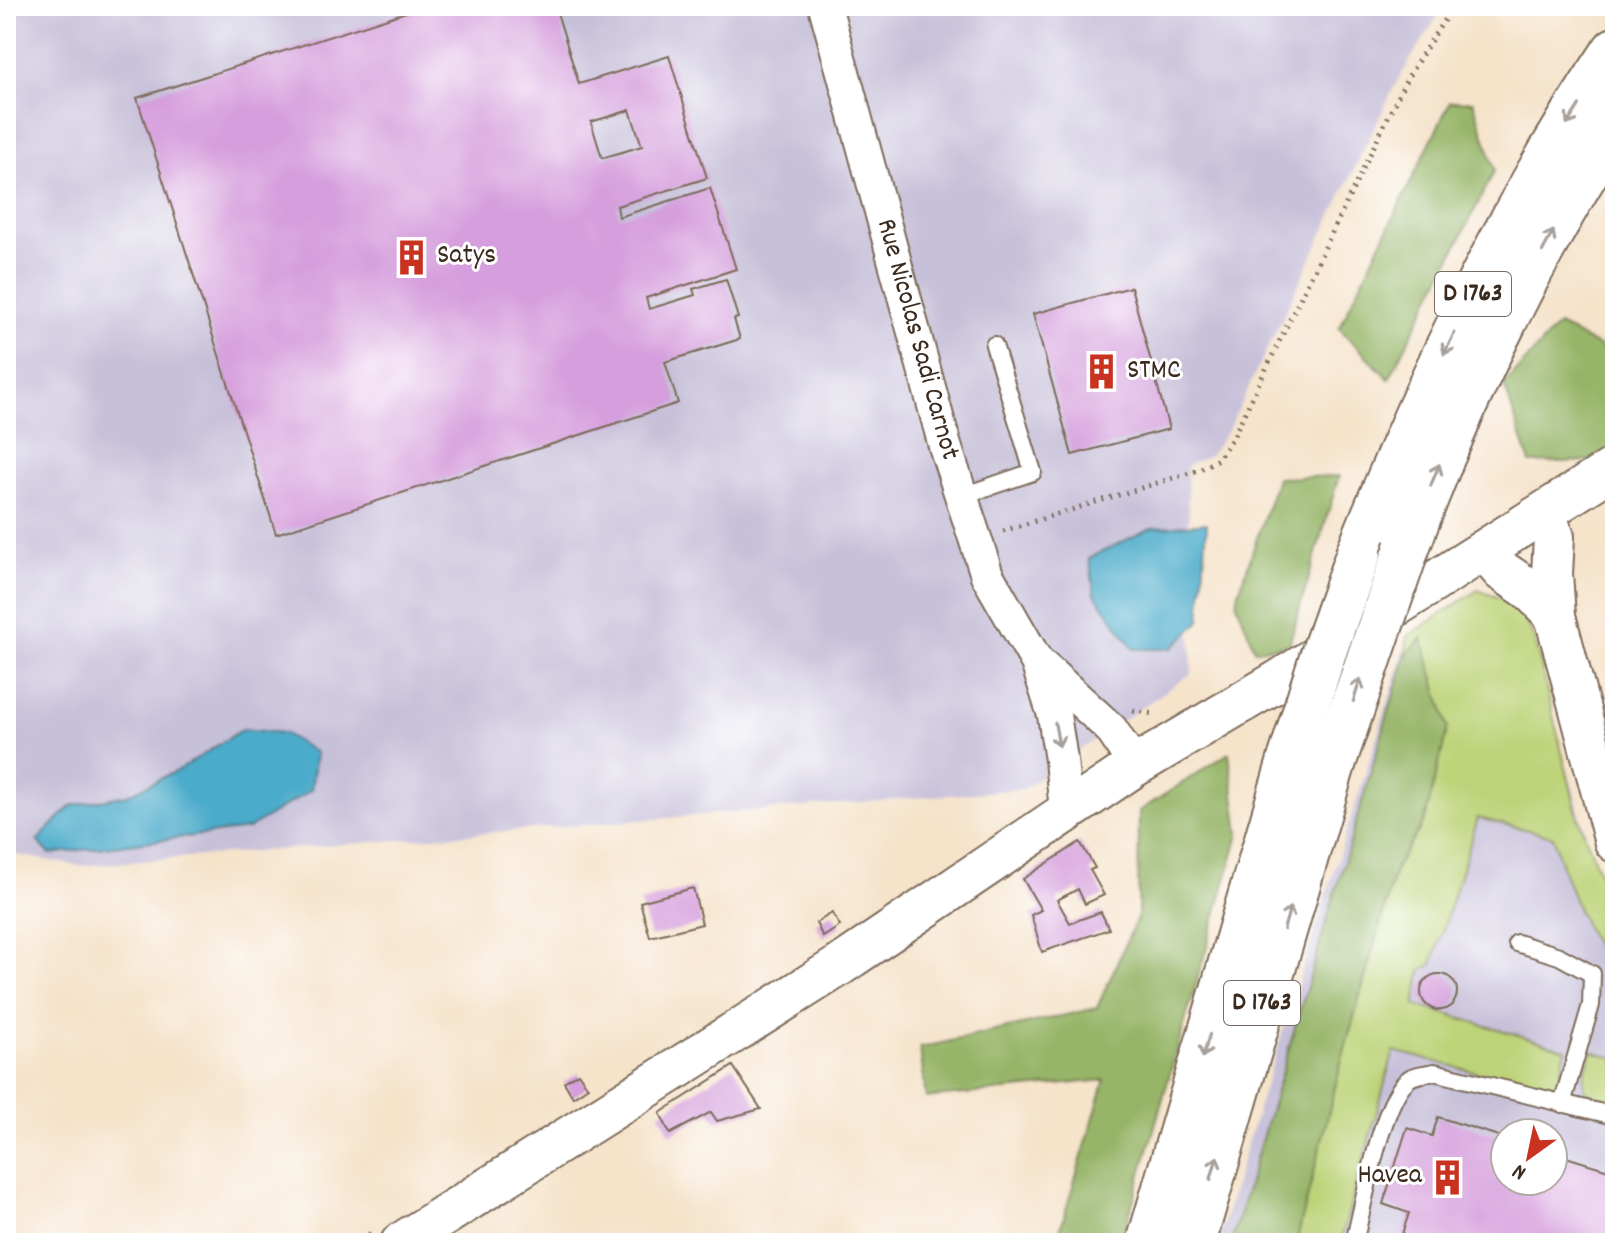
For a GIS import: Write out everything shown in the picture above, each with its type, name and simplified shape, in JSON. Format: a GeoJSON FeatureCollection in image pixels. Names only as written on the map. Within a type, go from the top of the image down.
{"type":"FeatureCollection","features":[{"type":"Feature","properties":{"kind":"highway","name":"D 1763"},"geometry":{"type":"LineString","coordinates":[[1193,1243],[1312,760],[1359,552],[1406,434],[1483,273],[1562,132],[1615,50]]}},
{"type":"Feature","properties":{"kind":"highway","name":"D 1763"},"geometry":{"type":"LineString","coordinates":[[1149,1243],[1312,760],[1407,548],[1440,463],[1513,306],[1615,125]]}},
{"type":"Feature","properties":{"kind":"street","name":"Rue Nicolas Sadi Carnot"},"geometry":{"type":"LineString","coordinates":[[825,6],[945,446],[987,575],[1037,662]]}},
{"type":"Feature","properties":{"kind":"street"},"geometry":{"type":"LineString","coordinates":[[401,1243],[839,966],[1135,766],[1278,681],[1615,467]]}},
{"type":"Feature","properties":{"kind":"street"},"geometry":{"type":"LineString","coordinates":[[1544,513],[1554,537],[1552,574],[1555,616],[1605,761],[1615,842]]}},
{"type":"Feature","properties":{"kind":"street"},"geometry":{"type":"LineString","coordinates":[[1485,551],[1502,571],[1530,590],[1555,616]]}},
{"type":"Feature","properties":{"kind":"street"},"geometry":{"type":"LineString","coordinates":[[1037,662],[1111,729],[1135,766]]}},
{"type":"Feature","properties":{"kind":"street"},"geometry":{"type":"LineString","coordinates":[[1037,662],[1054,715],[1066,811]]}},
{"type":"Feature","properties":{"kind":"lane"},"geometry":{"type":"LineString","coordinates":[[962,496],[1033,472],[994,345]]}},
{"type":"Feature","properties":{"kind":"lane"},"geometry":{"type":"LineString","coordinates":[[1517,943],[1559,956],[1592,974],[1591,1005],[1562,1104]]}},
{"type":"Feature","properties":{"kind":"lane"},"geometry":{"type":"LineString","coordinates":[[1354,1243],[1384,1124],[1395,1093],[1411,1077],[1434,1072],[1615,1116]]}},
{"type":"Feature","properties":{"kind":"path"},"geometry":{"type":"LineString","coordinates":[[1005,545],[1000,532],[1199,470],[1218,459],[1233,437],[1406,80],[1453,6]]}},
{"type":"Feature","properties":{"kind":"path"},"geometry":{"type":"LineString","coordinates":[[1123,709],[1168,716]]}},
{"type":"Feature","properties":{"kind":"shaded area"},"geometry":{"type":"Polygon","coordinates":[[[6,6],[1444,6],[1395,85],[1228,430],[1210,455],[1187,466],[1192,673],[1023,789],[80,866],[6,853],[6,6]]]}},
{"type":"Feature","properties":{"kind":"shaded area"},"geometry":{"type":"Polygon","coordinates":[[[1489,597],[1529,638],[1608,910],[1615,921],[1615,1243],[1218,1243],[1407,642],[1489,597]]]}},
{"type":"Feature","properties":{"kind":"green space"},"geometry":{"type":"Polygon","coordinates":[[[1473,101],[1495,170],[1389,379],[1339,328],[1450,102],[1473,101]]]}},
{"type":"Feature","properties":{"kind":"green space"},"geometry":{"type":"Polygon","coordinates":[[[1558,325],[1612,353],[1615,348],[1615,445],[1590,461],[1530,463],[1504,385],[1558,325]]]}},
{"type":"Feature","properties":{"kind":"green space"},"geometry":{"type":"Polygon","coordinates":[[[1339,476],[1289,644],[1255,650],[1236,601],[1277,478],[1339,476]]]}},
{"type":"Feature","properties":{"kind":"green space"},"geometry":{"type":"Polygon","coordinates":[[[1478,590],[1505,600],[1520,610],[1534,638],[1578,817],[1615,914],[1615,978],[1578,910],[1553,836],[1478,818],[1432,964],[1421,971],[1415,1005],[1566,1049],[1558,1082],[1553,1092],[1394,1051],[1340,1243],[1296,1243],[1341,1063],[1396,867],[1425,820],[1422,639],[1405,656],[1408,636],[1478,590]]]}},
{"type":"Feature","properties":{"kind":"green space"},"geometry":{"type":"Polygon","coordinates":[[[1422,638],[1448,727],[1425,820],[1396,867],[1341,1063],[1296,1243],[1231,1243],[1405,657],[1422,638]]]}},
{"type":"Feature","properties":{"kind":"green space"},"geometry":{"type":"Polygon","coordinates":[[[1229,753],[1239,835],[1121,1243],[1056,1243],[1105,1080],[926,1098],[920,1048],[1097,1008],[1138,916],[1139,811],[1229,753]]]}},
{"type":"Feature","properties":{"kind":"green space"},"geometry":{"type":"Polygon","coordinates":[[[1592,1051],[1615,1058],[1615,1106],[1596,1101],[1584,1089],[1584,1076],[1592,1051]]]}},
{"type":"Feature","properties":{"kind":"water"},"geometry":{"type":"Polygon","coordinates":[[[1207,523],[1200,621],[1171,649],[1134,649],[1095,594],[1089,558],[1151,528],[1207,523]]]}},
{"type":"Feature","properties":{"kind":"water"},"geometry":{"type":"Polygon","coordinates":[[[243,729],[283,733],[316,753],[311,790],[248,829],[50,854],[37,841],[71,806],[127,795],[179,770],[243,729]]]}},
{"type":"Feature","properties":{"kind":"building","name":"Satys"},"geometry":{"type":"Polygon","coordinates":[[[425,6],[555,6],[579,84],[669,56],[707,178],[617,206],[619,217],[710,188],[736,269],[646,298],[649,309],[695,295],[693,289],[726,279],[738,318],[734,319],[740,339],[665,362],[678,403],[276,534],[137,98],[425,6]],[[630,110],[591,122],[602,158],[642,146],[630,110]]]}},
{"type":"Feature","properties":{"kind":"building","name":"STMC"},"geometry":{"type":"Polygon","coordinates":[[[1131,287],[1169,429],[1072,455],[1033,314],[1131,287]]]}},
{"type":"Feature","properties":{"kind":"building"},"geometry":{"type":"Polygon","coordinates":[[[1080,842],[1095,868],[1090,870],[1104,895],[1085,904],[1078,889],[1057,900],[1070,923],[1101,912],[1109,929],[1042,952],[1031,915],[1041,910],[1023,879],[1080,842]]]}},
{"type":"Feature","properties":{"kind":"building"},"geometry":{"type":"Polygon","coordinates":[[[693,888],[702,924],[650,937],[640,902],[693,888]]]}},
{"type":"Feature","properties":{"kind":"building"},"geometry":{"type":"Polygon","coordinates":[[[832,913],[840,926],[823,937],[816,923],[832,913]]]}},
{"type":"Feature","properties":{"kind":"building"},"geometry":{"type":"Polygon","coordinates":[[[1439,974],[1452,979],[1457,992],[1452,1005],[1439,1010],[1426,1005],[1421,992],[1426,979],[1439,974]]]}},
{"type":"Feature","properties":{"kind":"building"},"geometry":{"type":"Polygon","coordinates":[[[733,1066],[761,1109],[717,1121],[711,1112],[670,1134],[660,1113],[733,1066]]]}},
{"type":"Feature","properties":{"kind":"building"},"geometry":{"type":"Polygon","coordinates":[[[578,1073],[588,1087],[573,1097],[564,1082],[578,1073]]]}},
{"type":"Feature","properties":{"kind":"building","name":"Havea"},"geometry":{"type":"Polygon","coordinates":[[[1438,1117],[1489,1133],[1489,1197],[1569,1197],[1569,1158],[1615,1172],[1615,1243],[1399,1243],[1409,1213],[1383,1204],[1407,1128],[1432,1136],[1438,1117]]]}},
{"type":"Feature","properties":{"kind":"place","name":"Satys"},"geometry":{"type":"Point","coordinates":[411,257]}},
{"type":"Feature","properties":{"kind":"place","name":"STMC"},"geometry":{"type":"Point","coordinates":[1101,372]}},
{"type":"Feature","properties":{"kind":"place","name":"Havea"},"geometry":{"type":"Point","coordinates":[1448,1177]}}]}
